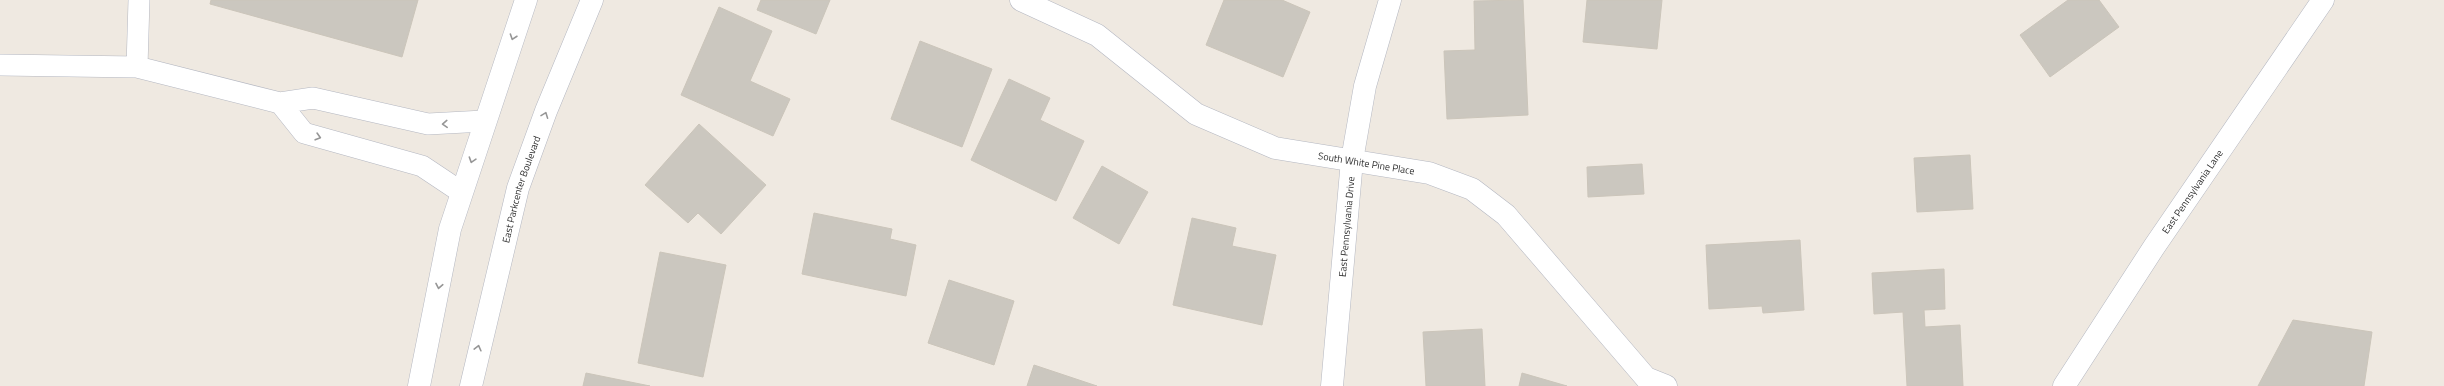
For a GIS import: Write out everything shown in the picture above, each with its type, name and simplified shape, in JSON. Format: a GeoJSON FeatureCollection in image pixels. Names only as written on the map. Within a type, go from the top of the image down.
{"type":"FeatureCollection","features":[{"type":"Feature","properties":{"kind":"street"},"geometry":{"type":"LineString","coordinates":[[419,386],[450,229],[484,122],[526,0]]}},
{"type":"Feature","properties":{"kind":"street","name":"East Parkcenter Boulevard"},"geometry":{"type":"LineString","coordinates":[[471,386],[518,188],[546,111],[592,0]]}},
{"type":"Feature","properties":{"kind":"street","name":"South White Pine Place"},"geometry":{"type":"LineString","coordinates":[[1021,0],[1097,35],[1196,114],[1275,148],[1429,173],[1472,189],[1506,215],[1646,378],[1666,386]]}},
{"type":"Feature","properties":{"kind":"street","name":"East Pennsylvania Drive"},"geometry":{"type":"LineString","coordinates":[[1332,386],[1352,160],[1365,86],[1390,0]]}},
{"type":"Feature","properties":{"kind":"street","name":"East Pennsylvania Lane"},"geometry":{"type":"LineString","coordinates":[[2064,386],[2154,247],[2323,0]]}},
{"type":"Feature","properties":{"kind":"lane"},"geometry":{"type":"LineString","coordinates":[[137,67],[139,0]]}},
{"type":"Feature","properties":{"kind":"lane"},"geometry":{"type":"LineString","coordinates":[[0,65],[137,67],[280,103],[313,98],[428,124],[484,122]]}},
{"type":"Feature","properties":{"kind":"lane"},"geometry":{"type":"LineString","coordinates":[[280,103],[304,133],[422,166],[461,192]]}},
{"type":"Feature","properties":{"kind":"building"},"geometry":{"type":"Polygon","coordinates":[[[211,0],[418,0],[402,57],[210,4],[211,0]]]}},
{"type":"Feature","properties":{"kind":"building"},"geometry":{"type":"Polygon","coordinates":[[[761,0],[830,0],[816,34],[757,10],[761,0]]]}},
{"type":"Feature","properties":{"kind":"building"},"geometry":{"type":"Polygon","coordinates":[[[1224,0],[1282,0],[1310,12],[1283,77],[1206,45],[1224,0]]]}},
{"type":"Feature","properties":{"kind":"building"},"geometry":{"type":"Polygon","coordinates":[[[1523,0],[1528,115],[1447,119],[1444,51],[1475,50],[1474,1],[1523,0]]]}},
{"type":"Feature","properties":{"kind":"building"},"geometry":{"type":"Polygon","coordinates":[[[1587,0],[1662,0],[1657,49],[1583,42],[1587,0]]]}},
{"type":"Feature","properties":{"kind":"building"},"geometry":{"type":"Polygon","coordinates":[[[2068,0],[2099,0],[2119,27],[2050,77],[2020,35],[2068,0]]]}},
{"type":"Feature","properties":{"kind":"building"},"geometry":{"type":"Polygon","coordinates":[[[719,7],[772,31],[750,81],[790,99],[773,136],[681,95],[719,7]]]}},
{"type":"Feature","properties":{"kind":"building"},"geometry":{"type":"Polygon","coordinates":[[[920,41],[992,69],[962,147],[891,119],[920,41]]]}},
{"type":"Feature","properties":{"kind":"building"},"geometry":{"type":"Polygon","coordinates":[[[1009,79],[1050,98],[1040,120],[1084,141],[1056,201],[971,160],[1009,79]]]}},
{"type":"Feature","properties":{"kind":"building"},"geometry":{"type":"Polygon","coordinates":[[[699,124],[766,185],[721,234],[698,213],[688,223],[645,185],[699,124]]]}},
{"type":"Feature","properties":{"kind":"building"},"geometry":{"type":"Polygon","coordinates":[[[1970,155],[1973,209],[1917,212],[1914,158],[1970,155]]]}},
{"type":"Feature","properties":{"kind":"building"},"geometry":{"type":"Polygon","coordinates":[[[1642,164],[1644,194],[1588,197],[1587,167],[1642,164]]]}},
{"type":"Feature","properties":{"kind":"building"},"geometry":{"type":"Polygon","coordinates":[[[1102,166],[1148,192],[1119,244],[1073,218],[1102,166]]]}},
{"type":"Feature","properties":{"kind":"building"},"geometry":{"type":"Polygon","coordinates":[[[814,213],[892,229],[890,239],[916,245],[906,296],[802,274],[814,213]]]}},
{"type":"Feature","properties":{"kind":"building"},"geometry":{"type":"Polygon","coordinates":[[[1192,218],[1236,228],[1232,246],[1276,255],[1262,325],[1173,305],[1192,218]]]}},
{"type":"Feature","properties":{"kind":"building"},"geometry":{"type":"Polygon","coordinates":[[[1800,240],[1804,310],[1763,313],[1762,306],[1709,309],[1706,245],[1800,240]]]}},
{"type":"Feature","properties":{"kind":"building"},"geometry":{"type":"Polygon","coordinates":[[[660,252],[726,265],[703,377],[638,363],[660,252]]]}},
{"type":"Feature","properties":{"kind":"building"},"geometry":{"type":"Polygon","coordinates":[[[1944,269],[1945,309],[1924,310],[1925,327],[1960,325],[1963,386],[1907,386],[1903,312],[1874,314],[1872,273],[1944,269]]]}},
{"type":"Feature","properties":{"kind":"building"},"geometry":{"type":"Polygon","coordinates":[[[949,280],[1014,301],[994,365],[928,343],[949,280]]]}},
{"type":"Feature","properties":{"kind":"building"},"geometry":{"type":"Polygon","coordinates":[[[2293,320],[2372,332],[2364,386],[2258,386],[2293,320]]]}},
{"type":"Feature","properties":{"kind":"building"},"geometry":{"type":"Polygon","coordinates":[[[1482,329],[1485,386],[1426,386],[1423,332],[1482,329]]]}},
{"type":"Feature","properties":{"kind":"building"},"geometry":{"type":"Polygon","coordinates":[[[1034,365],[1097,386],[1027,386],[1034,365]]]}},
{"type":"Feature","properties":{"kind":"building"},"geometry":{"type":"Polygon","coordinates":[[[586,373],[650,386],[583,386],[586,373]]]}},
{"type":"Feature","properties":{"kind":"building"},"geometry":{"type":"Polygon","coordinates":[[[1522,373],[1567,386],[1519,386],[1522,373]]]}}]}
